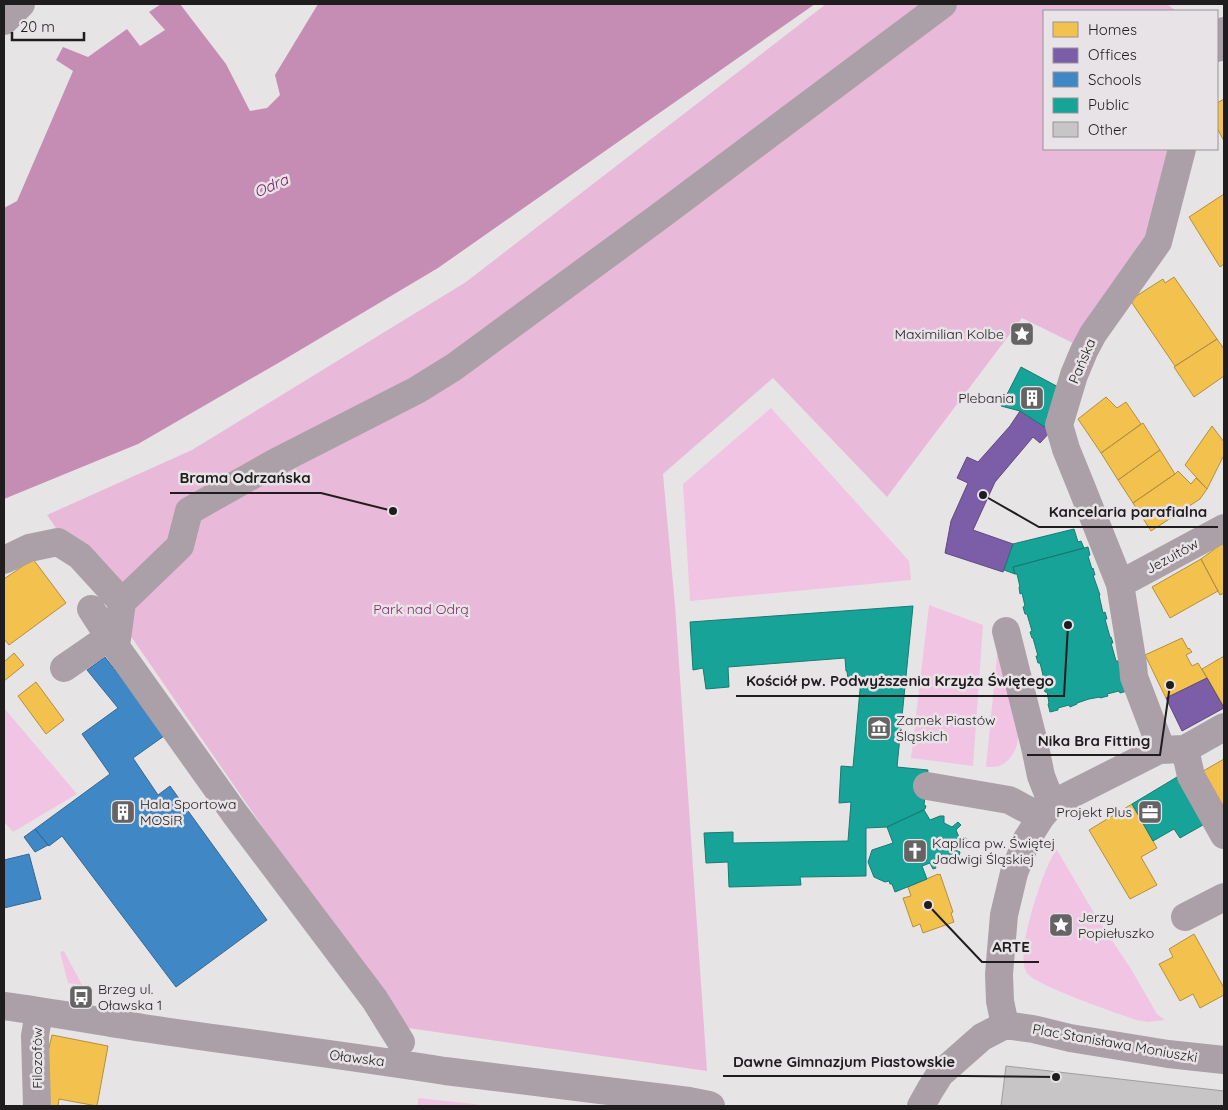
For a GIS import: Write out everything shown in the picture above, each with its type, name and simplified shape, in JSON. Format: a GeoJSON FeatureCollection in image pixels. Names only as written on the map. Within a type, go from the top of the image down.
{"type":"FeatureCollection","features":[{"type":"Feature","properties":{"kind":"street"},"geometry":{"type":"LineString","coordinates":[[4,21],[21,4]]}},
{"type":"Feature","properties":{"kind":"street"},"geometry":{"type":"LineString","coordinates":[[64,668],[113,641],[122,602],[180,546],[190,511],[276,462],[417,390],[454,368],[944,4]]}},
{"type":"Feature","properties":{"kind":"street"},"geometry":{"type":"LineString","coordinates":[[1218,46],[1224,31]]}},
{"type":"Feature","properties":{"kind":"street","name":"Pańska"},"geometry":{"type":"LineString","coordinates":[[1158,750],[1158,740],[1134,677],[1120,584],[1066,449],[1059,425],[1074,375],[1093,334],[1158,242],[1182,150]]}},
{"type":"Feature","properties":{"kind":"street","name":"Jezuitów"},"geometry":{"type":"LineString","coordinates":[[1120,584],[1224,528]]}},
{"type":"Feature","properties":{"kind":"street"},"geometry":{"type":"LineString","coordinates":[[4,560],[29,548],[58,542],[80,556],[122,602]]}},
{"type":"Feature","properties":{"kind":"street"},"geometry":{"type":"LineString","coordinates":[[91,608],[235,814],[375,1000],[401,1042]]}},
{"type":"Feature","properties":{"kind":"street"},"geometry":{"type":"LineString","coordinates":[[1006,631],[1035,747],[1046,811]]}},
{"type":"Feature","properties":{"kind":"street"},"geometry":{"type":"LineString","coordinates":[[921,1106],[940,1074],[982,1037],[1005,1025],[1000,1001],[999,974],[1004,914],[1017,864],[1027,839],[1046,811],[1158,750],[1185,750],[1224,727]]}},
{"type":"Feature","properties":{"kind":"street"},"geometry":{"type":"LineString","coordinates":[[1185,750],[1191,776],[1223,830]]}},
{"type":"Feature","properties":{"kind":"street"},"geometry":{"type":"LineString","coordinates":[[927,786],[1009,800],[1046,811]]}},
{"type":"Feature","properties":{"kind":"street"},"geometry":{"type":"LineString","coordinates":[[1185,917],[1224,897]]}},
{"type":"Feature","properties":{"kind":"street","name":"Oławska"},"geometry":{"type":"LineString","coordinates":[[4,1006],[39,1010],[142,1028],[445,1071],[689,1101],[711,1106]]}},
{"type":"Feature","properties":{"kind":"street","name":"Filozofów"},"geometry":{"type":"LineString","coordinates":[[37,1106],[35,1036],[39,1010]]}},
{"type":"Feature","properties":{"kind":"street","name":"Plac Stanisława Moniuszki"},"geometry":{"type":"LineString","coordinates":[[1005,1025],[1168,1054],[1222,1053]]}},
{"type":"Feature","properties":{"kind":"shaded area"},"geometry":{"type":"Polygon","coordinates":[[[771,408],[909,561],[911,580],[690,601],[683,484],[771,408]]]}},
{"type":"Feature","properties":{"kind":"shaded area"},"geometry":{"type":"Polygon","coordinates":[[[929,605],[983,625],[973,766],[911,758],[929,605]]]}},
{"type":"Feature","properties":{"kind":"shaded area"},"geometry":{"type":"Polygon","coordinates":[[[998,646],[1018,728],[1018,736],[1015,751],[1007,761],[999,766],[986,767],[998,646]]]}},
{"type":"Feature","properties":{"kind":"shaded area"},"geometry":{"type":"Polygon","coordinates":[[[4,708],[77,794],[13,832],[4,822],[4,708]]]}},
{"type":"Feature","properties":{"kind":"shaded area"},"geometry":{"type":"Polygon","coordinates":[[[1057,850],[1157,1014],[1165,1020],[1148,1022],[1136,1020],[1060,992],[1027,973],[1024,964],[1024,951],[1030,919],[1045,872],[1057,850]]]}},
{"type":"Feature","properties":{"kind":"shaded area"},"geometry":{"type":"Polygon","coordinates":[[[64,951],[82,985],[68,983],[60,952],[64,951]]]}},
{"type":"Feature","properties":{"kind":"shaded area"},"geometry":{"type":"Polygon","coordinates":[[[418,1098],[492,1106],[418,1106],[418,1098]]]}},
{"type":"Feature","properties":{"kind":"green space","name":"Park nad Odrą"},"geometry":{"type":"Polygon","coordinates":[[[826,4],[1167,4],[1175,10],[1043,10],[1043,150],[1172,150],[1156,218],[1135,255],[1073,343],[1022,318],[887,497],[773,378],[663,474],[675,605],[707,1071],[401,1027],[47,515],[192,450],[466,282],[826,4]]]}},
{"type":"Feature","properties":{"kind":"water","name":"Odra"},"geometry":{"type":"Polygon","coordinates":[[[161,4],[180,4],[226,64],[250,111],[267,108],[280,95],[275,75],[318,4],[815,4],[438,268],[138,444],[4,499],[4,208],[17,201],[73,71],[56,60],[63,47],[88,57],[127,29],[140,46],[165,30],[149,12],[161,4]]]}},
{"type":"Feature","properties":{"kind":"building: Homes"},"geometry":{"type":"Polygon","coordinates":[[[1224,99],[1224,141],[1218,130],[1218,102],[1224,99]]]}},
{"type":"Feature","properties":{"kind":"building: Homes"},"geometry":{"type":"Polygon","coordinates":[[[1224,194],[1224,264],[1220,267],[1189,217],[1224,194]]]}},
{"type":"Feature","properties":{"kind":"building: Homes"},"geometry":{"type":"Polygon","coordinates":[[[1174,277],[1217,339],[1175,366],[1130,300],[1163,279],[1165,283],[1174,277]]]}},
{"type":"Feature","properties":{"kind":"building: Homes"},"geometry":{"type":"Polygon","coordinates":[[[1217,339],[1224,349],[1224,376],[1194,397],[1174,367],[1217,339]]]}},
{"type":"Feature","properties":{"kind":"building: Homes"},"geometry":{"type":"Polygon","coordinates":[[[1106,397],[1117,408],[1126,402],[1141,424],[1101,453],[1078,419],[1106,397]]]}},
{"type":"Feature","properties":{"kind":"building: Homes"},"geometry":{"type":"Polygon","coordinates":[[[1143,423],[1160,450],[1118,480],[1101,453],[1143,423]]]}},
{"type":"Feature","properties":{"kind":"building: Homes"},"geometry":{"type":"Polygon","coordinates":[[[1212,426],[1224,442],[1224,455],[1207,489],[1185,465],[1212,426]]]}},
{"type":"Feature","properties":{"kind":"building: Homes"},"geometry":{"type":"Polygon","coordinates":[[[1160,450],[1175,474],[1133,503],[1118,480],[1160,450]]]}},
{"type":"Feature","properties":{"kind":"building: Homes"},"geometry":{"type":"Polygon","coordinates":[[[1178,471],[1191,484],[1196,478],[1207,489],[1200,499],[1151,531],[1133,503],[1178,471]]]}},
{"type":"Feature","properties":{"kind":"building: Homes"},"geometry":{"type":"Polygon","coordinates":[[[1224,542],[1224,593],[1220,595],[1201,559],[1224,542]]]}},
{"type":"Feature","properties":{"kind":"building: Homes"},"geometry":{"type":"Polygon","coordinates":[[[33,559],[66,603],[9,645],[4,639],[4,579],[33,559]]]}},
{"type":"Feature","properties":{"kind":"building: Homes"},"geometry":{"type":"Polygon","coordinates":[[[1201,559],[1218,591],[1170,618],[1152,587],[1201,559]]]}},
{"type":"Feature","properties":{"kind":"building: Homes"},"geometry":{"type":"Polygon","coordinates":[[[1182,638],[1188,649],[1192,652],[1186,655],[1192,666],[1198,663],[1207,678],[1166,698],[1145,655],[1182,638]]]}},
{"type":"Feature","properties":{"kind":"building: Homes"},"geometry":{"type":"Polygon","coordinates":[[[14,653],[24,665],[4,681],[4,662],[14,653]]]}},
{"type":"Feature","properties":{"kind":"building: Homes"},"geometry":{"type":"Polygon","coordinates":[[[1224,656],[1224,707],[1202,669],[1224,656]]]}},
{"type":"Feature","properties":{"kind":"building: Homes"},"geometry":{"type":"Polygon","coordinates":[[[36,682],[64,720],[46,734],[18,696],[36,682]]]}},
{"type":"Feature","properties":{"kind":"building: Homes"},"geometry":{"type":"Polygon","coordinates":[[[1224,759],[1224,806],[1218,810],[1198,774],[1224,759]]]}},
{"type":"Feature","properties":{"kind":"building: Homes"},"geometry":{"type":"Polygon","coordinates":[[[1132,804],[1157,848],[1141,857],[1157,885],[1130,899],[1089,830],[1132,804]]]}},
{"type":"Feature","properties":{"kind":"building: Homes"},"geometry":{"type":"Polygon","coordinates":[[[940,874],[953,912],[951,913],[954,922],[923,933],[920,924],[913,927],[903,898],[911,896],[908,887],[940,874]]]}},
{"type":"Feature","properties":{"kind":"building: Homes"},"geometry":{"type":"Polygon","coordinates":[[[1194,934],[1224,988],[1224,995],[1200,1008],[1193,994],[1180,1001],[1159,964],[1173,957],[1169,949],[1194,934]]]}},
{"type":"Feature","properties":{"kind":"building: Homes"},"geometry":{"type":"Polygon","coordinates":[[[52,1035],[108,1046],[97,1106],[59,1099],[58,1106],[46,1106],[47,1056],[52,1035]]]}},
{"type":"Feature","properties":{"kind":"building: Offices"},"geometry":{"type":"Polygon","coordinates":[[[1020,411],[1051,431],[1040,443],[1033,437],[995,482],[973,530],[1013,544],[1003,572],[945,553],[951,521],[968,483],[957,478],[967,457],[978,462],[1010,426],[1020,411]]]}},
{"type":"Feature","properties":{"kind":"building: Offices"},"geometry":{"type":"Polygon","coordinates":[[[1207,678],[1224,708],[1182,731],[1166,698],[1207,678]]]}},
{"type":"Feature","properties":{"kind":"building: Schools","name":"Hala Sportowa MOSiR"},"geometry":{"type":"Polygon","coordinates":[[[105,657],[164,736],[133,758],[158,795],[170,786],[267,920],[176,987],[62,836],[49,846],[35,829],[110,774],[82,734],[118,708],[87,670],[105,657]]]}},
{"type":"Feature","properties":{"kind":"building: Schools"},"geometry":{"type":"Polygon","coordinates":[[[35,829],[48,845],[35,852],[24,837],[35,829]]]}},
{"type":"Feature","properties":{"kind":"building: Schools"},"geometry":{"type":"Polygon","coordinates":[[[29,854],[41,899],[4,908],[4,860],[29,854]]]}},
{"type":"Feature","properties":{"kind":"building: Public","name":"Plebania"},"geometry":{"type":"Polygon","coordinates":[[[1021,367],[1062,389],[1051,431],[1020,411],[1001,406],[1021,367]]]}},
{"type":"Feature","properties":{"kind":"building: Public"},"geometry":{"type":"Polygon","coordinates":[[[1074,529],[1078,542],[1081,541],[1084,548],[1013,567],[1015,574],[1004,570],[1013,544],[1074,529]]]}},
{"type":"Feature","properties":{"kind":"building: Public"},"geometry":{"type":"Polygon","coordinates":[[[1088,547],[1090,555],[1088,556],[1095,575],[1093,575],[1100,595],[1103,613],[1105,612],[1107,619],[1105,619],[1113,643],[1111,643],[1116,661],[1120,664],[1127,691],[1107,694],[1108,696],[1089,699],[1070,707],[1069,705],[1050,712],[1040,663],[1038,663],[1036,656],[1038,656],[1030,632],[1032,631],[1027,614],[1025,614],[1022,593],[1020,594],[1017,574],[1015,574],[1013,567],[1088,547]]]}},
{"type":"Feature","properties":{"kind":"building: Public","name":"Zamek Piastów Śląskich"},"geometry":{"type":"Polygon","coordinates":[[[913,606],[897,767],[928,770],[925,809],[887,827],[866,828],[866,876],[800,877],[801,885],[729,887],[728,862],[706,863],[704,833],[733,832],[733,843],[848,841],[851,802],[839,803],[841,766],[853,767],[861,679],[848,680],[845,658],[728,667],[729,687],[706,689],[703,668],[693,670],[690,622],[913,606]]]}},
{"type":"Feature","properties":{"kind":"building: Public"},"geometry":{"type":"Polygon","coordinates":[[[1182,774],[1210,821],[1180,838],[1174,829],[1153,841],[1132,804],[1182,774]]]}},
{"type":"Feature","properties":{"kind":"building: Public","name":"Kaplica pw. Świętej Jadwigi Śląskiej"},"geometry":{"type":"Polygon","coordinates":[[[924,810],[930,820],[944,816],[944,823],[952,827],[958,822],[961,825],[956,830],[959,837],[966,838],[966,843],[959,842],[955,850],[960,852],[959,857],[953,854],[946,857],[949,863],[944,865],[942,858],[934,862],[936,868],[933,869],[930,863],[922,866],[927,879],[895,892],[889,881],[885,882],[874,877],[868,862],[872,850],[893,843],[887,827],[924,810]]]}},
{"type":"Feature","properties":{"kind":"building: Other"},"geometry":{"type":"Polygon","coordinates":[[[1006,1066],[1224,1091],[1224,1106],[1001,1106],[1006,1066]]]}},
{"type":"Feature","properties":{"kind":"place","name":"Maximilian Kolbe"},"geometry":{"type":"Point","coordinates":[1022,334]}},
{"type":"Feature","properties":{"kind":"place","name":"Plebania"},"geometry":{"type":"Point","coordinates":[1032,398]}},
{"type":"Feature","properties":{"kind":"place","name":"Kancelaria parafialna"},"geometry":{"type":"Point","coordinates":[983,495]}},
{"type":"Feature","properties":{"kind":"place","name":"Brama Odrzańska"},"geometry":{"type":"Point","coordinates":[393,511]}},
{"type":"Feature","properties":{"kind":"place","name":"Kościół pw. Podwyższenia Krzyża Świętego"},"geometry":{"type":"Point","coordinates":[1068,625]}},
{"type":"Feature","properties":{"kind":"place","name":"Nika Bra Fitting"},"geometry":{"type":"Point","coordinates":[1170,685]}},
{"type":"Feature","properties":{"kind":"place","name":"Zamek Piastów Śląskich"},"geometry":{"type":"Point","coordinates":[879,728]}},
{"type":"Feature","properties":{"kind":"place","name":"Hala Sportowa MOSiR"},"geometry":{"type":"Point","coordinates":[123,812]}},
{"type":"Feature","properties":{"kind":"place","name":"Projekt Plus"},"geometry":{"type":"Point","coordinates":[1150,812]}},
{"type":"Feature","properties":{"kind":"place","name":"Kaplica pw. Świętej Jadwigi Śląskiej"},"geometry":{"type":"Point","coordinates":[915,851]}},
{"type":"Feature","properties":{"kind":"place","name":"ARTE"},"geometry":{"type":"Point","coordinates":[928,905]}},
{"type":"Feature","properties":{"kind":"place","name":"Jerzy Popiełuszko"},"geometry":{"type":"Point","coordinates":[1061,925]}},
{"type":"Feature","properties":{"kind":"place","name":"Brzeg ul. Oławska 1"},"geometry":{"type":"Point","coordinates":[81,997]}},
{"type":"Feature","properties":{"kind":"place","name":"Dawne Gimnazjum Piastowskie"},"geometry":{"type":"Point","coordinates":[1056,1077]}}]}
